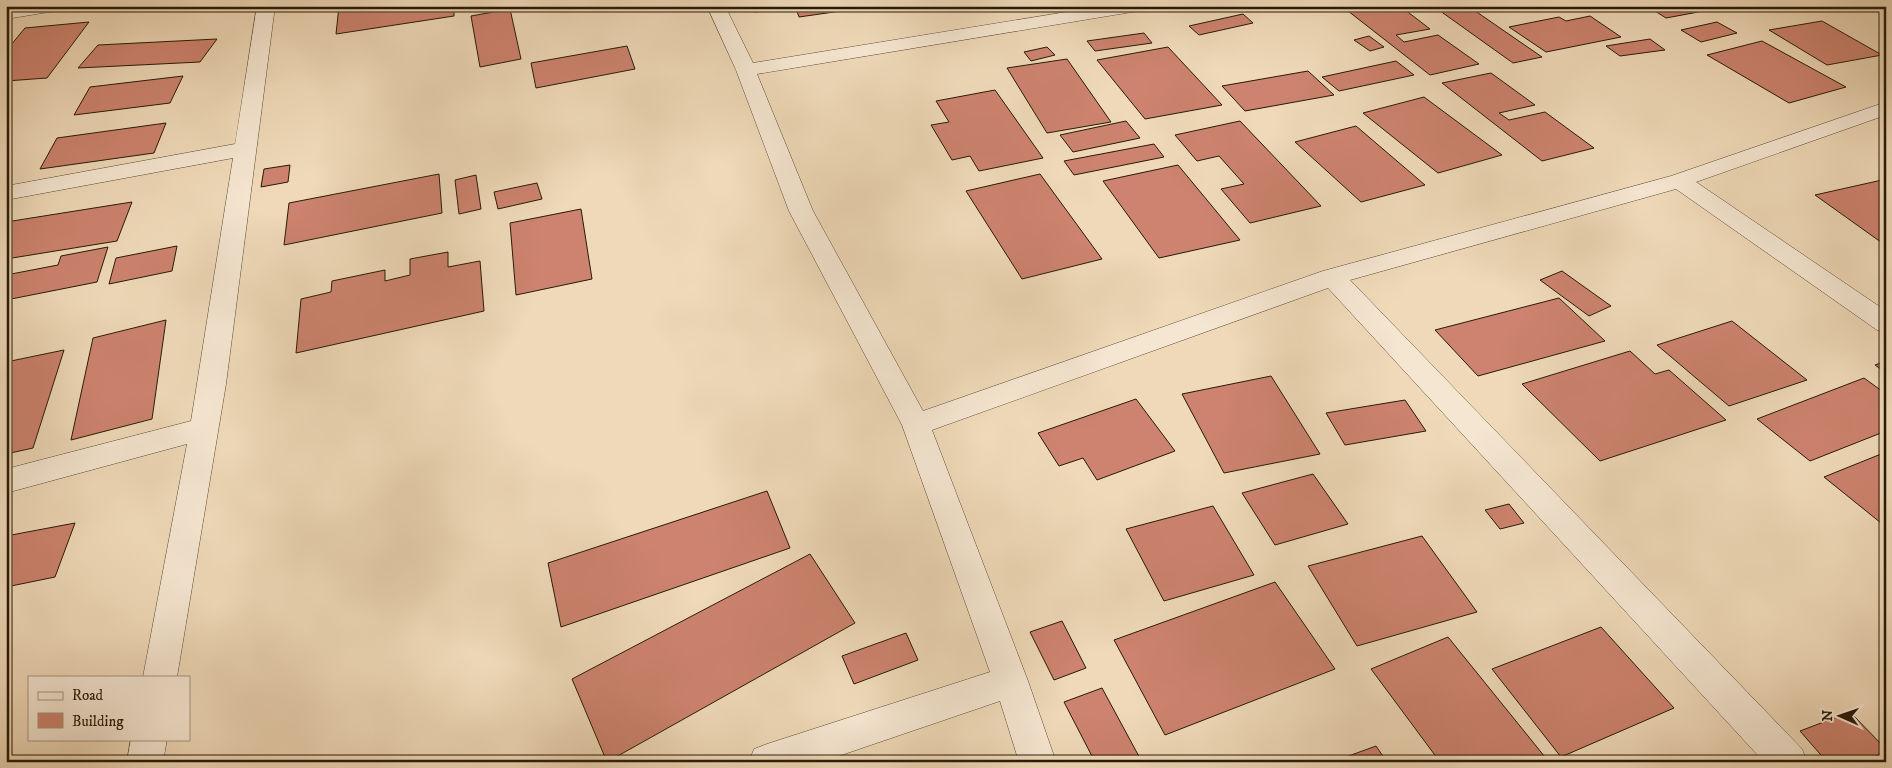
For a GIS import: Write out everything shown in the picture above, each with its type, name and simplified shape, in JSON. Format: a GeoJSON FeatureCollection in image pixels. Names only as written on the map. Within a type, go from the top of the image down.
{"type":"FeatureCollection","features":[{"type":"Feature","properties":{"kind":"street"},"geometry":{"type":"LineString","coordinates":[[6,14],[56,6]]}},
{"type":"Feature","properties":{"kind":"street"},"geometry":{"type":"LineString","coordinates":[[160,676],[204,429],[266,6]]}},
{"type":"Feature","properties":{"kind":"street"},"geometry":{"type":"LineString","coordinates":[[716,6],[746,70],[801,211],[916,425],[1011,681],[1038,762]]}},
{"type":"Feature","properties":{"kind":"street"},"geometry":{"type":"LineString","coordinates":[[746,70],[1138,6]]}},
{"type":"Feature","properties":{"kind":"street"},"geometry":{"type":"LineString","coordinates":[[916,425],[1332,278],[1679,181],[1886,108]]}},
{"type":"Feature","properties":{"kind":"street"},"geometry":{"type":"LineString","coordinates":[[6,193],[246,149]]}},
{"type":"Feature","properties":{"kind":"street"},"geometry":{"type":"LineString","coordinates":[[1679,181],[1886,324]]}},
{"type":"Feature","properties":{"kind":"street"},"geometry":{"type":"LineString","coordinates":[[1332,278],[1789,762]]}},
{"type":"Feature","properties":{"kind":"street"},"geometry":{"type":"LineString","coordinates":[[6,481],[204,429]]}},
{"type":"Feature","properties":{"kind":"street"},"geometry":{"type":"LineString","coordinates":[[767,762],[1011,681]]}},
{"type":"Feature","properties":{"kind":"street"},"geometry":{"type":"LineString","coordinates":[[145,762],[149,740]]}},
{"type":"Feature","properties":{"kind":"building"},"geometry":{"type":"Polygon","coordinates":[[[339,6],[454,6],[454,16],[336,34],[339,6]]]}},
{"type":"Feature","properties":{"kind":"building"},"geometry":{"type":"Polygon","coordinates":[[[753,6],[786,6],[787,9],[754,12],[753,6]]]}},
{"type":"Feature","properties":{"kind":"building"},"geometry":{"type":"Polygon","coordinates":[[[795,6],[876,6],[799,17],[795,6]]]}},
{"type":"Feature","properties":{"kind":"building"},"geometry":{"type":"Polygon","coordinates":[[[1371,6],[1400,6],[1430,29],[1396,35],[1404,42],[1438,35],[1479,64],[1430,75],[1348,11],[1371,6]]]}},
{"type":"Feature","properties":{"kind":"building"},"geometry":{"type":"Polygon","coordinates":[[[1468,6],[1542,57],[1513,63],[1436,8],[1468,6]]]}},
{"type":"Feature","properties":{"kind":"building"},"geometry":{"type":"Polygon","coordinates":[[[1647,6],[1703,6],[1709,10],[1666,18],[1647,6]]]}},
{"type":"Feature","properties":{"kind":"building"},"geometry":{"type":"Polygon","coordinates":[[[510,9],[521,59],[480,67],[471,16],[510,9]]]}},
{"type":"Feature","properties":{"kind":"building"},"geometry":{"type":"Polygon","coordinates":[[[1243,14],[1253,23],[1199,35],[1189,26],[1243,14]]]}},
{"type":"Feature","properties":{"kind":"building"},"geometry":{"type":"Polygon","coordinates":[[[1590,16],[1621,37],[1546,52],[1509,27],[1559,17],[1566,21],[1590,16]]]}},
{"type":"Feature","properties":{"kind":"building"},"geometry":{"type":"Polygon","coordinates":[[[1822,21],[1882,55],[1827,65],[1769,30],[1822,21]]]}},
{"type":"Feature","properties":{"kind":"building"},"geometry":{"type":"Polygon","coordinates":[[[89,22],[47,78],[6,81],[6,51],[25,28],[89,22]]]}},
{"type":"Feature","properties":{"kind":"building"},"geometry":{"type":"Polygon","coordinates":[[[1717,22],[1737,33],[1701,42],[1681,30],[1717,22]]]}},
{"type":"Feature","properties":{"kind":"building"},"geometry":{"type":"Polygon","coordinates":[[[1144,33],[1152,43],[1095,51],[1087,41],[1144,33]]]}},
{"type":"Feature","properties":{"kind":"building"},"geometry":{"type":"Polygon","coordinates":[[[1369,36],[1384,47],[1370,51],[1354,40],[1369,36]]]}},
{"type":"Feature","properties":{"kind":"building"},"geometry":{"type":"Polygon","coordinates":[[[217,39],[200,62],[78,68],[98,45],[217,39]]]}},
{"type":"Feature","properties":{"kind":"building"},"geometry":{"type":"Polygon","coordinates":[[[1650,39],[1665,50],[1620,56],[1606,46],[1650,39]]]}},
{"type":"Feature","properties":{"kind":"building"},"geometry":{"type":"Polygon","coordinates":[[[1762,41],[1846,87],[1789,103],[1707,55],[1762,41]]]}},
{"type":"Feature","properties":{"kind":"building"},"geometry":{"type":"Polygon","coordinates":[[[627,46],[635,69],[536,88],[531,63],[627,46]]]}},
{"type":"Feature","properties":{"kind":"building"},"geometry":{"type":"Polygon","coordinates":[[[1047,47],[1055,55],[1031,61],[1024,52],[1047,47]]]}},
{"type":"Feature","properties":{"kind":"building"},"geometry":{"type":"Polygon","coordinates":[[[1168,47],[1222,105],[1145,119],[1097,60],[1168,47]]]}},
{"type":"Feature","properties":{"kind":"building"},"geometry":{"type":"Polygon","coordinates":[[[1067,59],[1111,122],[1047,133],[1007,68],[1067,59]]]}},
{"type":"Feature","properties":{"kind":"building"},"geometry":{"type":"Polygon","coordinates":[[[1396,61],[1414,75],[1339,91],[1322,77],[1396,61]]]}},
{"type":"Feature","properties":{"kind":"building"},"geometry":{"type":"Polygon","coordinates":[[[1308,71],[1334,95],[1245,111],[1222,86],[1308,71]]]}},
{"type":"Feature","properties":{"kind":"building"},"geometry":{"type":"Polygon","coordinates":[[[1491,73],[1535,105],[1499,113],[1509,120],[1545,112],[1594,148],[1542,161],[1442,83],[1491,73]]]}},
{"type":"Feature","properties":{"kind":"building"},"geometry":{"type":"Polygon","coordinates":[[[183,76],[170,103],[74,115],[90,87],[183,76]]]}},
{"type":"Feature","properties":{"kind":"building"},"geometry":{"type":"Polygon","coordinates":[[[995,90],[1043,158],[979,171],[970,156],[952,160],[931,125],[949,122],[936,101],[995,90]]]}},
{"type":"Feature","properties":{"kind":"building"},"geometry":{"type":"Polygon","coordinates":[[[1424,97],[1502,155],[1438,173],[1363,113],[1424,97]]]}},
{"type":"Feature","properties":{"kind":"building"},"geometry":{"type":"Polygon","coordinates":[[[1126,121],[1140,138],[1073,152],[1060,135],[1126,121]]]}},
{"type":"Feature","properties":{"kind":"building"},"geometry":{"type":"Polygon","coordinates":[[[1240,121],[1321,206],[1250,223],[1221,189],[1244,184],[1219,156],[1197,161],[1175,135],[1240,121]]]}},
{"type":"Feature","properties":{"kind":"building"},"geometry":{"type":"Polygon","coordinates":[[[166,123],[154,153],[40,169],[57,138],[166,123]]]}},
{"type":"Feature","properties":{"kind":"building"},"geometry":{"type":"Polygon","coordinates":[[[1356,126],[1425,185],[1361,202],[1295,142],[1356,126]]]}},
{"type":"Feature","properties":{"kind":"building"},"geometry":{"type":"Polygon","coordinates":[[[1154,144],[1164,157],[1074,175],[1064,161],[1154,144]]]}},
{"type":"Feature","properties":{"kind":"building"},"geometry":{"type":"Polygon","coordinates":[[[290,165],[288,182],[261,187],[264,169],[290,165]]]}},
{"type":"Feature","properties":{"kind":"building"},"geometry":{"type":"Polygon","coordinates":[[[1178,165],[1240,240],[1159,258],[1103,181],[1178,165]]]}},
{"type":"Feature","properties":{"kind":"building"},"geometry":{"type":"Polygon","coordinates":[[[439,174],[442,213],[284,245],[289,203],[439,174]]]}},
{"type":"Feature","properties":{"kind":"building"},"geometry":{"type":"Polygon","coordinates":[[[1040,174],[1102,259],[1022,279],[966,191],[1040,174]]]}},
{"type":"Feature","properties":{"kind":"building"},"geometry":{"type":"Polygon","coordinates":[[[476,175],[481,209],[459,214],[455,180],[476,175]]]}},
{"type":"Feature","properties":{"kind":"building"},"geometry":{"type":"Polygon","coordinates":[[[1882,180],[1886,182],[1885,245],[1815,195],[1882,180]]]}},
{"type":"Feature","properties":{"kind":"building"},"geometry":{"type":"Polygon","coordinates":[[[537,183],[542,199],[498,209],[494,192],[537,183]]]}},
{"type":"Feature","properties":{"kind":"building"},"geometry":{"type":"Polygon","coordinates":[[[132,202],[117,241],[6,259],[6,222],[132,202]]]}},
{"type":"Feature","properties":{"kind":"building"},"geometry":{"type":"Polygon","coordinates":[[[581,209],[592,279],[516,295],[510,223],[581,209]]]}},
{"type":"Feature","properties":{"kind":"building"},"geometry":{"type":"Polygon","coordinates":[[[177,246],[172,271],[109,284],[116,258],[177,246]]]}},
{"type":"Feature","properties":{"kind":"building"},"geometry":{"type":"Polygon","coordinates":[[[108,247],[97,282],[6,300],[6,275],[58,265],[61,256],[108,247]]]}},
{"type":"Feature","properties":{"kind":"building"},"geometry":{"type":"Polygon","coordinates":[[[448,252],[448,267],[480,261],[484,311],[296,353],[301,299],[331,292],[332,281],[385,270],[385,281],[410,275],[410,259],[448,252]]]}},
{"type":"Feature","properties":{"kind":"building"},"geometry":{"type":"Polygon","coordinates":[[[1562,271],[1611,306],[1589,316],[1540,280],[1562,271]]]}},
{"type":"Feature","properties":{"kind":"building"},"geometry":{"type":"Polygon","coordinates":[[[1559,298],[1605,341],[1478,376],[1435,330],[1559,298]]]}},
{"type":"Feature","properties":{"kind":"building"},"geometry":{"type":"Polygon","coordinates":[[[166,320],[152,419],[71,440],[93,338],[166,320]]]}},
{"type":"Feature","properties":{"kind":"building"},"geometry":{"type":"Polygon","coordinates":[[[1732,321],[1807,380],[1729,406],[1657,345],[1732,321]]]}},
{"type":"Feature","properties":{"kind":"building"},"geometry":{"type":"Polygon","coordinates":[[[64,350],[33,448],[6,454],[6,362],[64,350]]]}},
{"type":"Feature","properties":{"kind":"building"},"geometry":{"type":"Polygon","coordinates":[[[1630,351],[1655,374],[1669,370],[1726,420],[1600,461],[1522,384],[1630,351]]]}},
{"type":"Feature","properties":{"kind":"building"},"geometry":{"type":"Polygon","coordinates":[[[1886,361],[1886,373],[1875,365],[1886,361]]]}},
{"type":"Feature","properties":{"kind":"building"},"geometry":{"type":"Polygon","coordinates":[[[1271,376],[1320,454],[1224,473],[1182,394],[1271,376]]]}},
{"type":"Feature","properties":{"kind":"building"},"geometry":{"type":"Polygon","coordinates":[[[1864,378],[1886,394],[1886,431],[1810,461],[1757,419],[1864,378]]]}},
{"type":"Feature","properties":{"kind":"building"},"geometry":{"type":"Polygon","coordinates":[[[1136,399],[1175,451],[1097,480],[1083,458],[1059,466],[1038,433],[1136,399]]]}},
{"type":"Feature","properties":{"kind":"building"},"geometry":{"type":"Polygon","coordinates":[[[1405,400],[1426,431],[1345,445],[1326,413],[1405,400]]]}},
{"type":"Feature","properties":{"kind":"building"},"geometry":{"type":"Polygon","coordinates":[[[1886,452],[1886,527],[1824,477],[1886,452]]]}},
{"type":"Feature","properties":{"kind":"building"},"geometry":{"type":"Polygon","coordinates":[[[1313,474],[1348,524],[1275,545],[1242,493],[1313,474]]]}},
{"type":"Feature","properties":{"kind":"building"},"geometry":{"type":"Polygon","coordinates":[[[767,491],[790,548],[561,627],[548,563],[767,491]]]}},
{"type":"Feature","properties":{"kind":"building"},"geometry":{"type":"Polygon","coordinates":[[[1509,504],[1524,523],[1500,529],[1485,510],[1509,504]]]}},
{"type":"Feature","properties":{"kind":"building"},"geometry":{"type":"Polygon","coordinates":[[[1213,506],[1254,575],[1164,601],[1126,529],[1213,506]]]}},
{"type":"Feature","properties":{"kind":"building"},"geometry":{"type":"Polygon","coordinates":[[[75,523],[55,577],[6,587],[6,536],[75,523]]]}},
{"type":"Feature","properties":{"kind":"building"},"geometry":{"type":"Polygon","coordinates":[[[1422,536],[1477,612],[1357,646],[1308,566],[1422,536]]]}},
{"type":"Feature","properties":{"kind":"building"},"geometry":{"type":"Polygon","coordinates":[[[810,554],[855,623],[607,762],[572,679],[810,554]]]}},
{"type":"Feature","properties":{"kind":"building"},"geometry":{"type":"Polygon","coordinates":[[[1275,582],[1335,669],[1165,735],[1114,640],[1275,582]]]}},
{"type":"Feature","properties":{"kind":"building"},"geometry":{"type":"Polygon","coordinates":[[[1062,621],[1086,668],[1054,680],[1030,632],[1062,621]]]}},
{"type":"Feature","properties":{"kind":"building"},"geometry":{"type":"Polygon","coordinates":[[[1601,627],[1674,708],[1561,757],[1492,669],[1601,627]]]}},
{"type":"Feature","properties":{"kind":"building"},"geometry":{"type":"Polygon","coordinates":[[[906,633],[918,660],[854,684],[842,656],[906,633]]]}},
{"type":"Feature","properties":{"kind":"building"},"geometry":{"type":"Polygon","coordinates":[[[1448,637],[1549,762],[1440,762],[1371,669],[1448,637]]]}},
{"type":"Feature","properties":{"kind":"building"},"geometry":{"type":"Polygon","coordinates":[[[1102,688],[1142,762],[1095,762],[1064,702],[1102,688]]]}},
{"type":"Feature","properties":{"kind":"building"},"geometry":{"type":"Polygon","coordinates":[[[1850,712],[1886,749],[1886,752],[1861,762],[1827,762],[1800,731],[1850,712]]]}},
{"type":"Feature","properties":{"kind":"building"},"geometry":{"type":"Polygon","coordinates":[[[1376,746],[1387,762],[1332,762],[1376,746]]]}}]}
